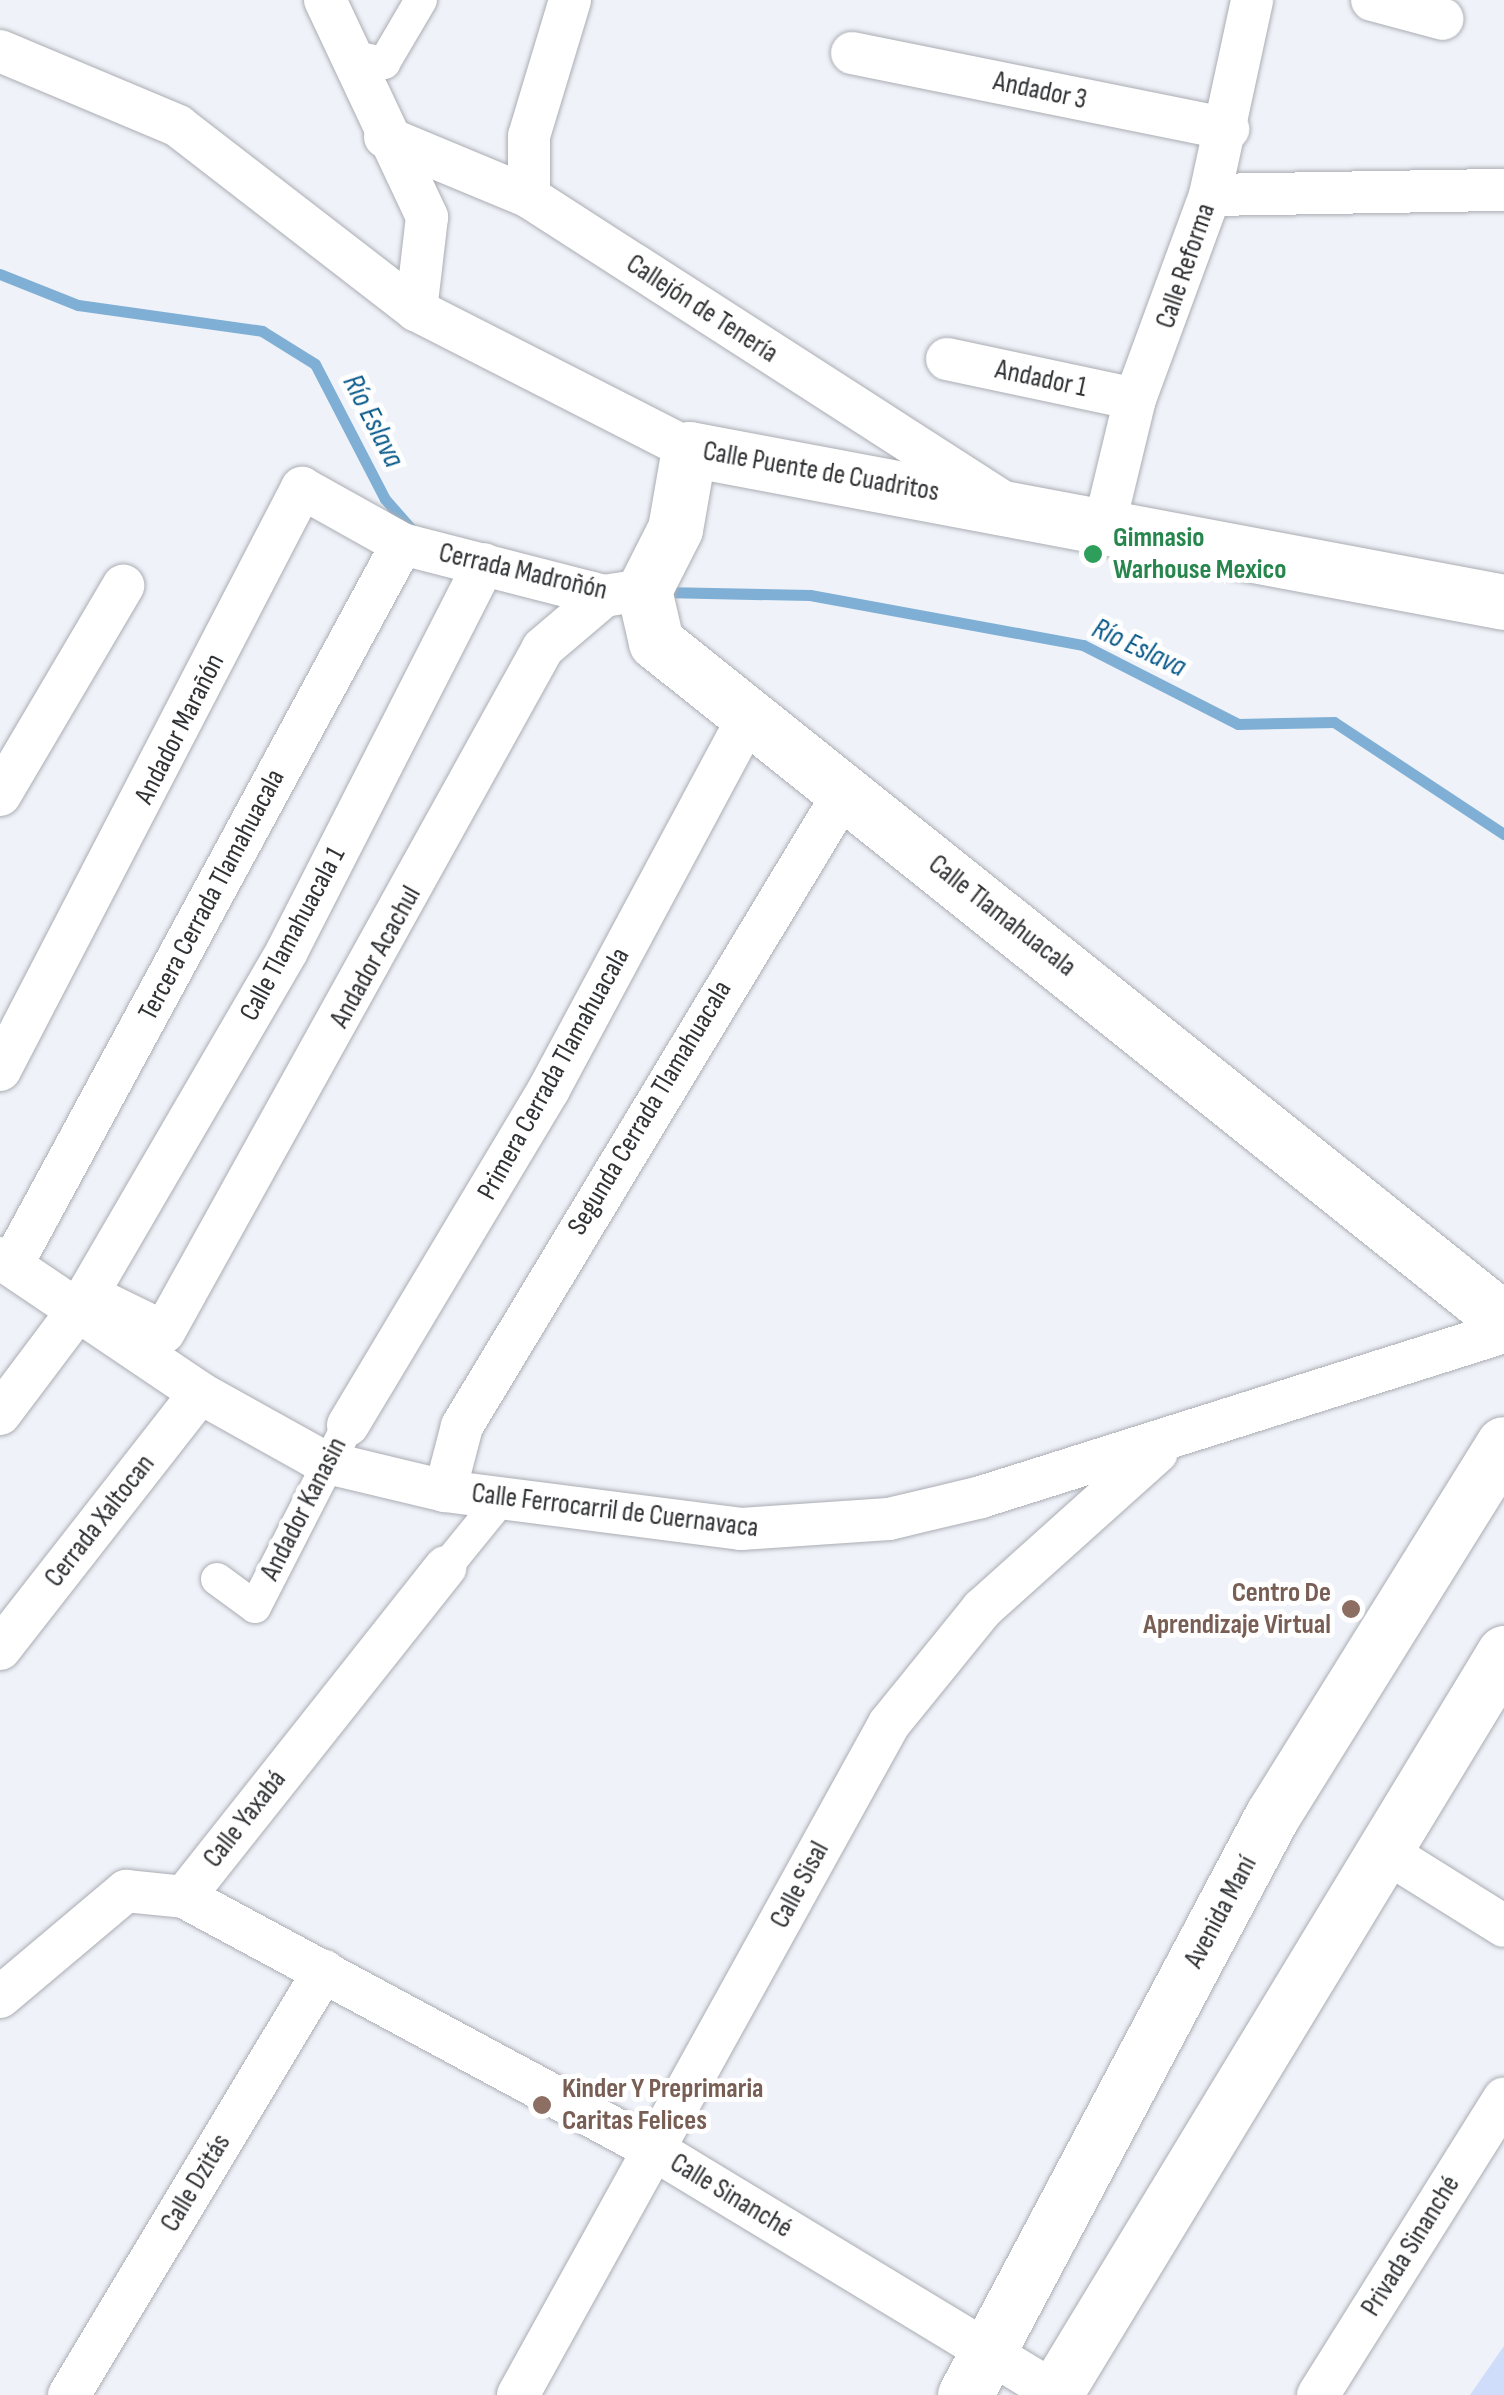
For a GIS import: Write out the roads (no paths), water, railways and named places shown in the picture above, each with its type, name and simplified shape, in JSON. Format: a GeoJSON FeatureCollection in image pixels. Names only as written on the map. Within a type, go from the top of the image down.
{"type":"FeatureCollection","features":[{"type":"Feature","properties":{"kind":"street"},"geometry":{"type":"LineString","coordinates":[[325,0],[354,56],[386,137],[427,217],[416,310]]}},
{"type":"Feature","properties":{"kind":"street"},"geometry":{"type":"LineString","coordinates":[[354,56],[384,64],[421,0]]}},
{"type":"Feature","properties":{"kind":"street"},"geometry":{"type":"LineString","coordinates":[[529,197],[529,136],[570,0]]}},
{"type":"Feature","properties":{"kind":"street","name":"Calle Reforma"},"geometry":{"type":"LineString","coordinates":[[1104,527],[1135,399],[1210,195],[1228,129],[1252,0]]}},
{"type":"Feature","properties":{"kind":"street"},"geometry":{"type":"LineString","coordinates":[[1372,0],[1443,19]]}},
{"type":"Feature","properties":{"kind":"street","name":"Calle Puente de Cuadritos"},"geometry":{"type":"LineString","coordinates":[[0,51],[178,126],[416,310],[689,449],[1007,505],[1104,527],[1504,602]]}},
{"type":"Feature","properties":{"kind":"street","name":"Andador 3"},"geometry":{"type":"LineString","coordinates":[[852,53],[1228,129]]}},
{"type":"Feature","properties":{"kind":"street","name":"Callejón de Tenería"},"geometry":{"type":"LineString","coordinates":[[386,137],[529,197],[1007,505]]}},
{"type":"Feature","properties":{"kind":"street"},"geometry":{"type":"LineString","coordinates":[[1210,195],[1504,190]]}},
{"type":"Feature","properties":{"kind":"street","name":"Andador 1"},"geometry":{"type":"LineString","coordinates":[[947,358],[1135,399]]}},
{"type":"Feature","properties":{"kind":"street"},"geometry":{"type":"LineString","coordinates":[[624,593],[675,529],[689,449]]}},
{"type":"Feature","properties":{"kind":"street","name":"Andador Marañón"},"geometry":{"type":"LineString","coordinates":[[0,1070],[302,488],[402,544]]}},
{"type":"Feature","properties":{"kind":"street","name":"Cerrada Madroñón"},"geometry":{"type":"LineString","coordinates":[[402,544],[624,593]]}},
{"type":"Feature","properties":{"kind":"street","name":"Tercera Cerrada Tlamahuacala"},"geometry":{"type":"LineString","coordinates":[[7,1244],[402,544]]}},
{"type":"Feature","properties":{"kind":"street","name":"Calle Tlamahuacala 1"},"geometry":{"type":"LineString","coordinates":[[0,1414],[81,1304],[287,951],[484,564]]}},
{"type":"Feature","properties":{"kind":"street"},"geometry":{"type":"LineString","coordinates":[[0,795],[123,586]]}},
{"type":"Feature","properties":{"kind":"street","name":"Calle Tlamahuacala"},"geometry":{"type":"LineString","coordinates":[[624,593],[656,642],[1504,1320]]}},
{"type":"Feature","properties":{"kind":"street","name":"Andador Acachul"},"geometry":{"type":"LineString","coordinates":[[164,1332],[542,648],[624,593]]}},
{"type":"Feature","properties":{"kind":"street","name":"Primera Cerrada Tlamahuacala"},"geometry":{"type":"LineString","coordinates":[[348,1425],[550,1089],[749,716]]}},
{"type":"Feature","properties":{"kind":"street","name":"Segunda Cerrada Tlamahuacala"},"geometry":{"type":"LineString","coordinates":[[445,1490],[462,1426],[844,793]]}},
{"type":"Feature","properties":{"kind":"street","name":"Calle Ferrocarril de Cuernavaca"},"geometry":{"type":"LineString","coordinates":[[7,1244],[200,1394],[324,1462],[445,1490],[796,1531],[889,1519],[1169,1442],[1504,1332]]}},
{"type":"Feature","properties":{"kind":"street","name":"Calle Ferrocarril de Cuernavaca"},"geometry":{"type":"LineString","coordinates":[[81,1304],[164,1332]]}},
{"type":"Feature","properties":{"kind":"street","name":"Cerrada Xaltocan"},"geometry":{"type":"LineString","coordinates":[[0,1649],[200,1394]]}},
{"type":"Feature","properties":{"kind":"street","name":"Andador Kanasin"},"geometry":{"type":"LineString","coordinates":[[218,1579],[255,1606],[324,1462],[348,1425]]}},
{"type":"Feature","properties":{"kind":"street","name":"Calle Sisal"},"geometry":{"type":"LineString","coordinates":[[518,2395],[658,2152],[890,1724],[982,1609],[1169,1442]]}},
{"type":"Feature","properties":{"kind":"street","name":"Avenida Maní"},"geometry":{"type":"LineString","coordinates":[[978,2373],[1272,1816],[1504,1444]]}},
{"type":"Feature","properties":{"kind":"street"},"geometry":{"type":"LineString","coordinates":[[446,1566],[502,1498]]}},
{"type":"Feature","properties":{"kind":"street","name":"Calle Yaxabá"},"geometry":{"type":"LineString","coordinates":[[184,1896],[446,1566]]}},
{"type":"Feature","properties":{"kind":"street"},"geometry":{"type":"LineString","coordinates":[[1056,2394],[1381,1849],[1504,1653]]}},
{"type":"Feature","properties":{"kind":"street"},"geometry":{"type":"LineString","coordinates":[[1381,1849],[1504,1926]]}},
{"type":"Feature","properties":{"kind":"street"},"geometry":{"type":"LineString","coordinates":[[0,1997],[126,1891],[184,1896]]}},
{"type":"Feature","properties":{"kind":"street","name":"Calle Sinanché"},"geometry":{"type":"LineString","coordinates":[[184,1896],[658,2152],[978,2373],[1056,2394]]}},
{"type":"Feature","properties":{"kind":"street","name":"Calle Dzitás"},"geometry":{"type":"LineString","coordinates":[[69,2395],[324,1971]]}},
{"type":"Feature","properties":{"kind":"street","name":"Privada Sinanché"},"geometry":{"type":"LineString","coordinates":[[1318,2395],[1504,2098]]}},
{"type":"Feature","properties":{"kind":"waterway","name":"Río Eslava"},"geometry":{"type":"LineString","coordinates":[[0,274],[78,305],[262,331],[315,364],[385,499],[412,530]]}},
{"type":"Feature","properties":{"kind":"waterway","name":"Río Eslava"},"geometry":{"type":"LineString","coordinates":[[662,592],[810,595],[1083,645],[1238,724],[1334,722],[1504,834]]}},
{"type":"Feature","properties":{"kind":"place","name":"Gimnasio Warhouse Mexico"},"geometry":{"type":"Point","coordinates":[1093,554]}},
{"type":"Feature","properties":{"kind":"place","name":"Centro De Aprendizaje Virtual"},"geometry":{"type":"Point","coordinates":[1351,1609]}},
{"type":"Feature","properties":{"kind":"place","name":"Kinder Y Preprimaria Caritas Felices"},"geometry":{"type":"Point","coordinates":[542,2105]}}]}
